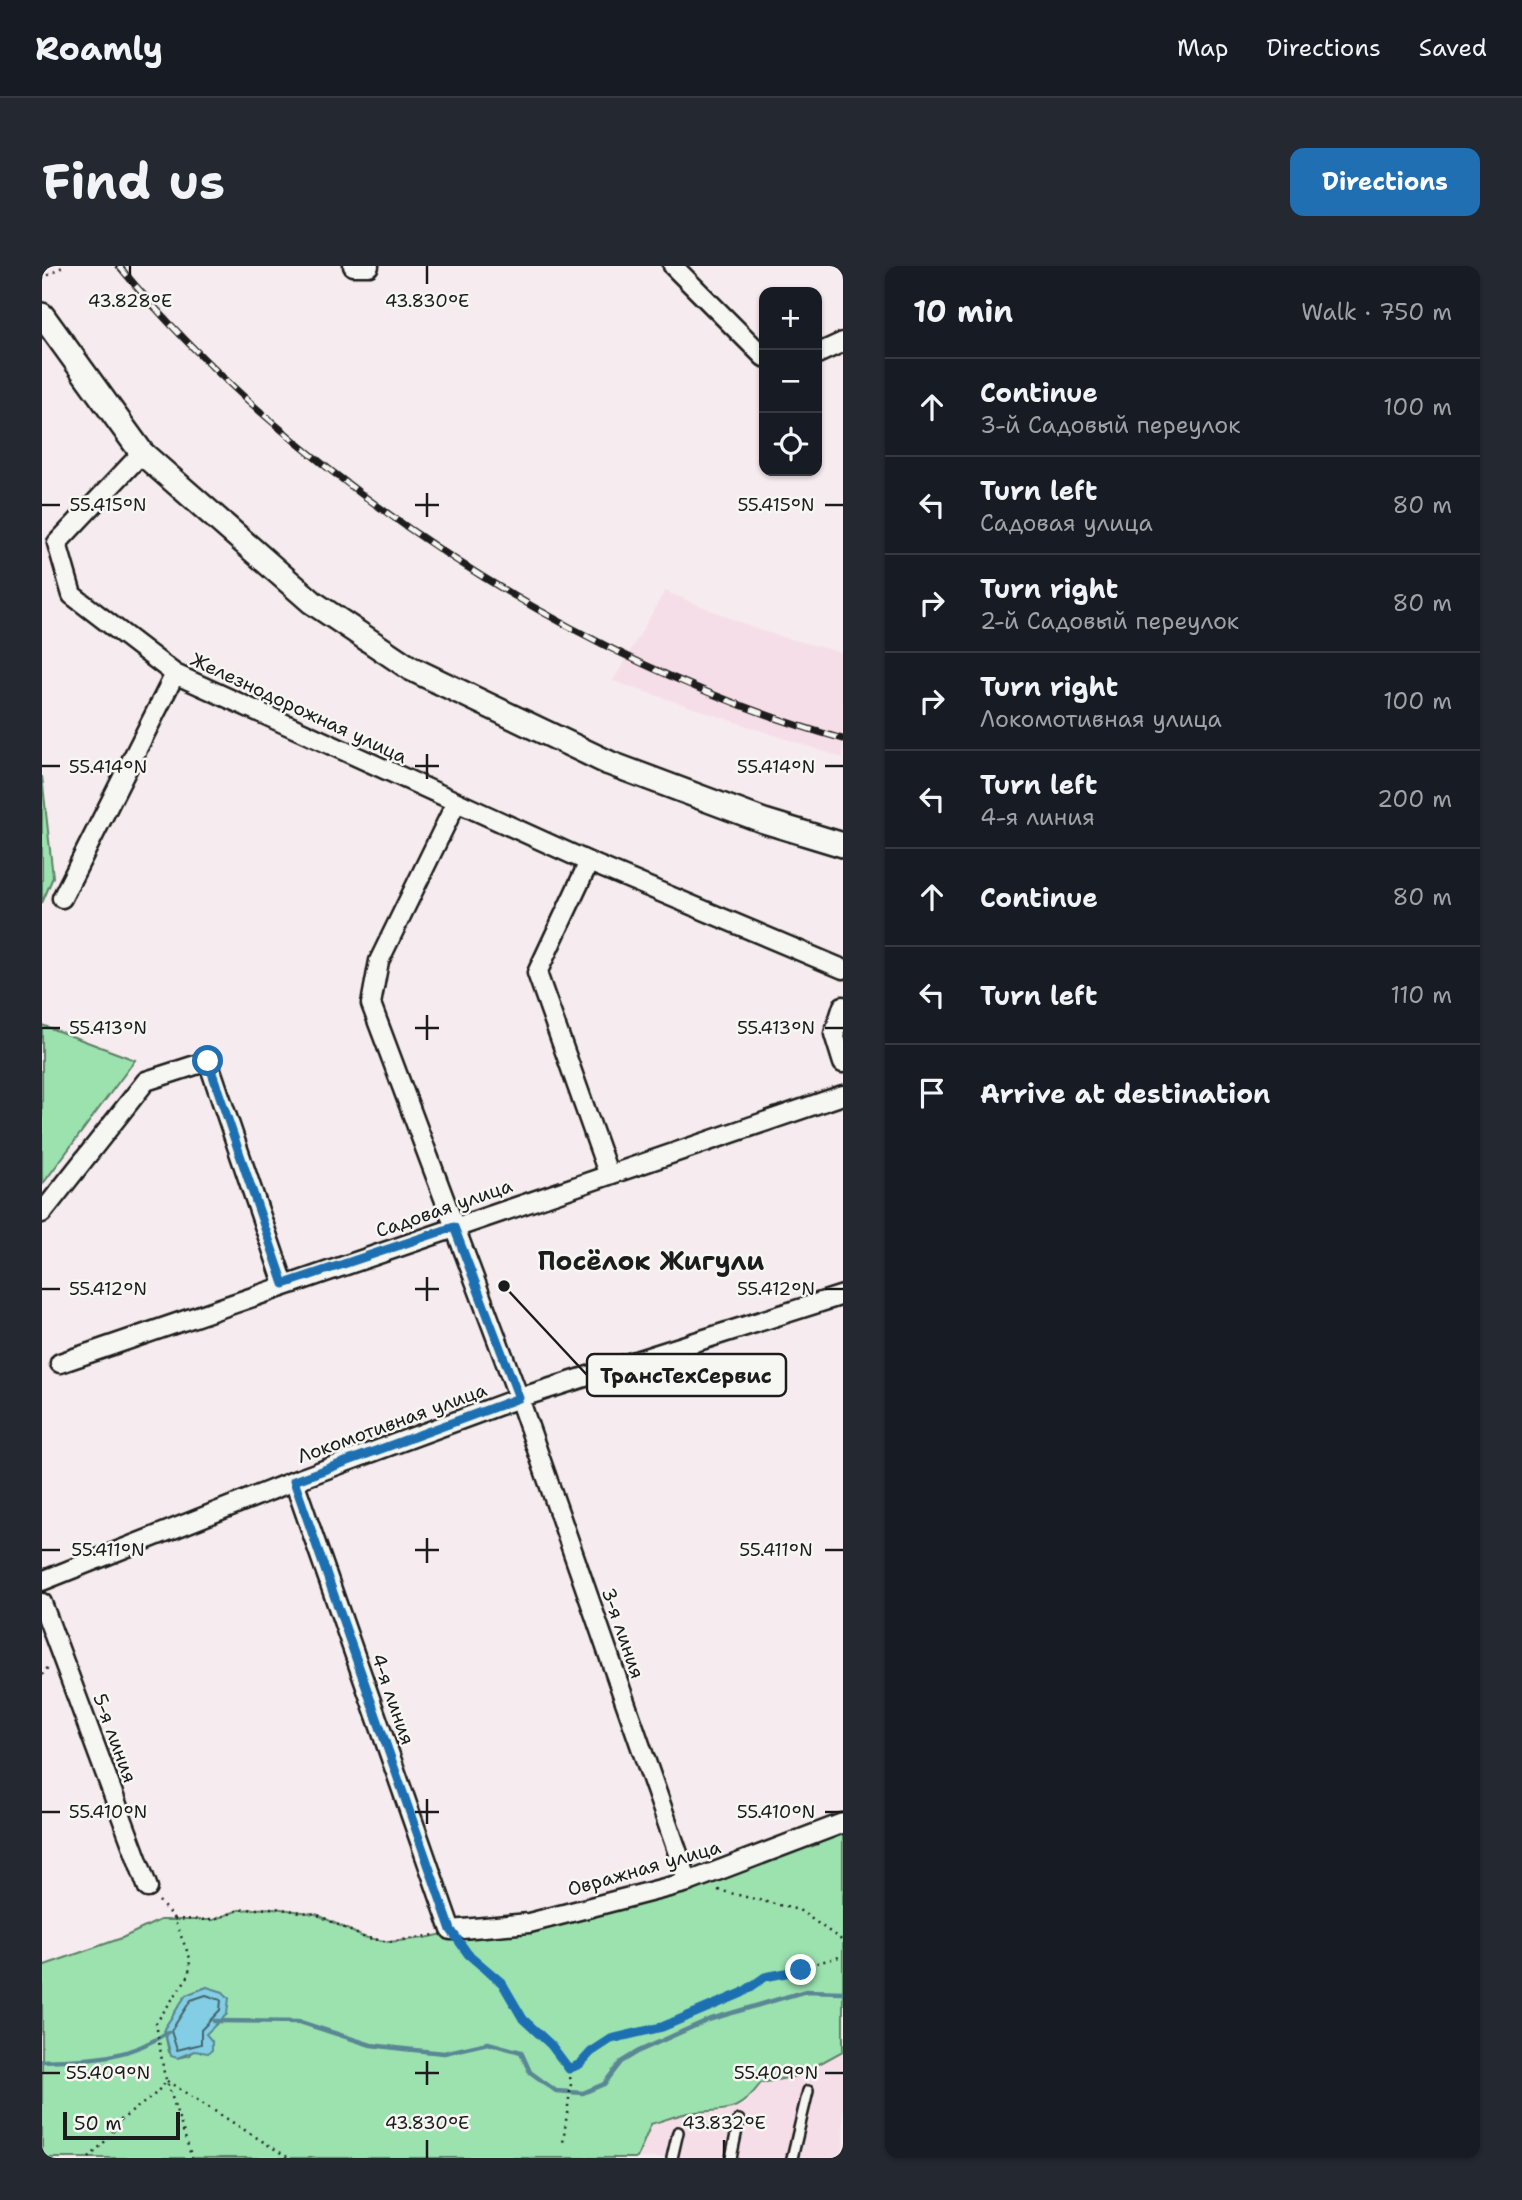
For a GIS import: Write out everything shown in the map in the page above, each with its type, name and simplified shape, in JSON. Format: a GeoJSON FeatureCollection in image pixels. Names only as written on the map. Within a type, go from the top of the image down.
{"type":"FeatureCollection","features":[{"type":"Feature","properties":{"kind":"street"},"geometry":{"type":"LineString","coordinates":[[353,266],[369,266]]}},
{"type":"Feature","properties":{"kind":"street"},"geometry":{"type":"LineString","coordinates":[[673,266],[759,353]]}},
{"type":"Feature","properties":{"kind":"street"},"geometry":{"type":"LineString","coordinates":[[42,315],[142,453],[312,602],[410,668],[609,763],[764,821],[843,845]]}},
{"type":"Feature","properties":{"kind":"street"},"geometry":{"type":"LineString","coordinates":[[822,352],[843,342]]}},
{"type":"Feature","properties":{"kind":"street","name":"Железнодорожная улица"},"geometry":{"type":"LineString","coordinates":[[142,453],[57,542],[72,594],[175,674],[589,862],[843,970]]}},
{"type":"Feature","properties":{"kind":"street"},"geometry":{"type":"LineString","coordinates":[[62,898],[175,674]]}},
{"type":"Feature","properties":{"kind":"street","name":"3-я линия"},"geometry":{"type":"LineString","coordinates":[[456,803],[379,961],[371,1004],[519,1398],[688,1882]]}},
{"type":"Feature","properties":{"kind":"street"},"geometry":{"type":"LineString","coordinates":[[589,862],[537,973],[608,1173]]}},
{"type":"Feature","properties":{"kind":"street"},"geometry":{"type":"LineString","coordinates":[[843,1006],[834,1034],[843,1063]]}},
{"type":"Feature","properties":{"kind":"street"},"geometry":{"type":"LineString","coordinates":[[42,1213],[146,1081],[208,1061],[284,1284]]}},
{"type":"Feature","properties":{"kind":"street","name":"Садовая улица"},"geometry":{"type":"LineString","coordinates":[[60,1363],[608,1173],[843,1095]]}},
{"type":"Feature","properties":{"kind":"street","name":"Локомотивная улица"},"geometry":{"type":"LineString","coordinates":[[42,1581],[294,1481],[519,1398],[842,1298]]}},
{"type":"Feature","properties":{"kind":"street","name":"4-я линия"},"geometry":{"type":"LineString","coordinates":[[294,1481],[451,1930]]}},
{"type":"Feature","properties":{"kind":"street","name":"5-я линия"},"geometry":{"type":"LineString","coordinates":[[42,1603],[148,1888]]}},
{"type":"Feature","properties":{"kind":"street","name":"Овражная улица"},"geometry":{"type":"LineString","coordinates":[[451,1930],[529,1923],[688,1882],[843,1823]]}},
{"type":"Feature","properties":{"kind":"lane"},"geometry":{"type":"LineString","coordinates":[[792,2158],[808,2091]]}},
{"type":"Feature","properties":{"kind":"lane"},"geometry":{"type":"LineString","coordinates":[[731,2158],[740,2120]]}},
{"type":"Feature","properties":{"kind":"lane"},"geometry":{"type":"LineString","coordinates":[[672,2158],[678,2132]]}},
{"type":"Feature","properties":{"kind":"path"},"geometry":{"type":"LineString","coordinates":[[42,279],[64,266]]}},
{"type":"Feature","properties":{"kind":"path"},"geometry":{"type":"LineString","coordinates":[[688,1882],[799,1910],[843,1941]]}},
{"type":"Feature","properties":{"kind":"path"},"geometry":{"type":"LineString","coordinates":[[148,1888],[174,1919],[190,1958],[189,1975],[156,2023],[164,2073],[192,2158]]}},
{"type":"Feature","properties":{"kind":"path"},"geometry":{"type":"LineString","coordinates":[[174,1919],[214,1920],[239,1910],[274,1908],[316,1914],[363,1937],[389,1942],[451,1930],[468,1954],[502,1983],[523,2019],[551,2045],[569,2069],[571,2084],[563,2143]]}},
{"type":"Feature","properties":{"kind":"path"},"geometry":{"type":"LineString","coordinates":[[569,2069],[580,2064],[591,2052],[611,2039],[681,2020],[742,1993],[765,1977],[843,1956]]}},
{"type":"Feature","properties":{"kind":"path"},"geometry":{"type":"LineString","coordinates":[[89,2158],[118,2122],[153,2096],[167,2081]]}},
{"type":"Feature","properties":{"kind":"path"},"geometry":{"type":"LineString","coordinates":[[167,2081],[246,2127],[289,2158]]}},
{"type":"Feature","properties":{"kind":"shaded area"},"geometry":{"type":"Polygon","coordinates":[[[665,591],[761,631],[843,653],[843,758],[613,681],[665,591]]]}},
{"type":"Feature","properties":{"kind":"shaded area"},"geometry":{"type":"Polygon","coordinates":[[[843,2051],[843,2158],[637,2158],[651,2124],[688,2113],[717,2113],[745,2104],[761,2083],[797,2076],[843,2051]]]}},
{"type":"Feature","properties":{"kind":"green space"},"geometry":{"type":"Polygon","coordinates":[[[42,776],[53,877],[42,903],[42,776]]]}},
{"type":"Feature","properties":{"kind":"green space"},"geometry":{"type":"Polygon","coordinates":[[[42,1025],[135,1060],[42,1185],[42,1025]]]}},
{"type":"Feature","properties":{"kind":"green space"},"geometry":{"type":"Polygon","coordinates":[[[843,1823],[843,2051],[797,2076],[761,2083],[737,2106],[684,2114],[651,2124],[637,2158],[42,2158],[42,1966],[122,1938],[160,1920],[213,1920],[239,1910],[274,1908],[316,1914],[363,1937],[389,1942],[425,1938],[688,1882],[843,1823]],[[207,1987],[186,1995],[164,2029],[169,2052],[177,2058],[190,2055],[211,2027],[227,2014],[207,1987]]]}},
{"type":"Feature","properties":{"kind":"water"},"geometry":{"type":"Polygon","coordinates":[[[207,1987],[223,1992],[229,1998],[227,2014],[206,2034],[212,2041],[212,2050],[208,2053],[194,2051],[177,2058],[171,2056],[164,2029],[186,1995],[207,1987]]]}},
{"type":"Feature","properties":{"kind":"waterway"},"geometry":{"type":"LineString","coordinates":[[214,2021],[300,2022],[371,2045],[444,2053],[488,2043],[521,2052],[530,2072],[556,2091],[583,2093],[604,2084],[621,2062],[639,2051],[708,2020],[806,1991],[843,1992]]}},
{"type":"Feature","properties":{"kind":"waterway"},"geometry":{"type":"LineString","coordinates":[[42,2061],[123,2053],[168,2032]]}},
{"type":"Feature","properties":{"kind":"railway"},"geometry":{"type":"LineString","coordinates":[[119,266],[189,344],[269,419],[355,489],[447,554],[544,613],[643,664],[743,706],[843,739]]}},
{"type":"Feature","properties":{"kind":"place","name":"ТрансТехСервис"},"geometry":{"type":"Point","coordinates":[504,1286]}},
{"type":"Feature","properties":{"kind":"district","name":"Посёлок Жигули"},"geometry":{"type":"Point","coordinates":[651,1260]}},
{"type":"Feature","properties":{"kind":"route"},"geometry":{"type":"LineString","coordinates":[[208,1061],[284,1284],[454,1227],[519,1398],[294,1481],[451,1930],[468,1954],[494,1973],[510,1993],[523,2019],[551,2045],[569,2069],[580,2064],[591,2052],[611,2039],[662,2027],[742,1993],[765,1977],[801,1970]]}}]}
